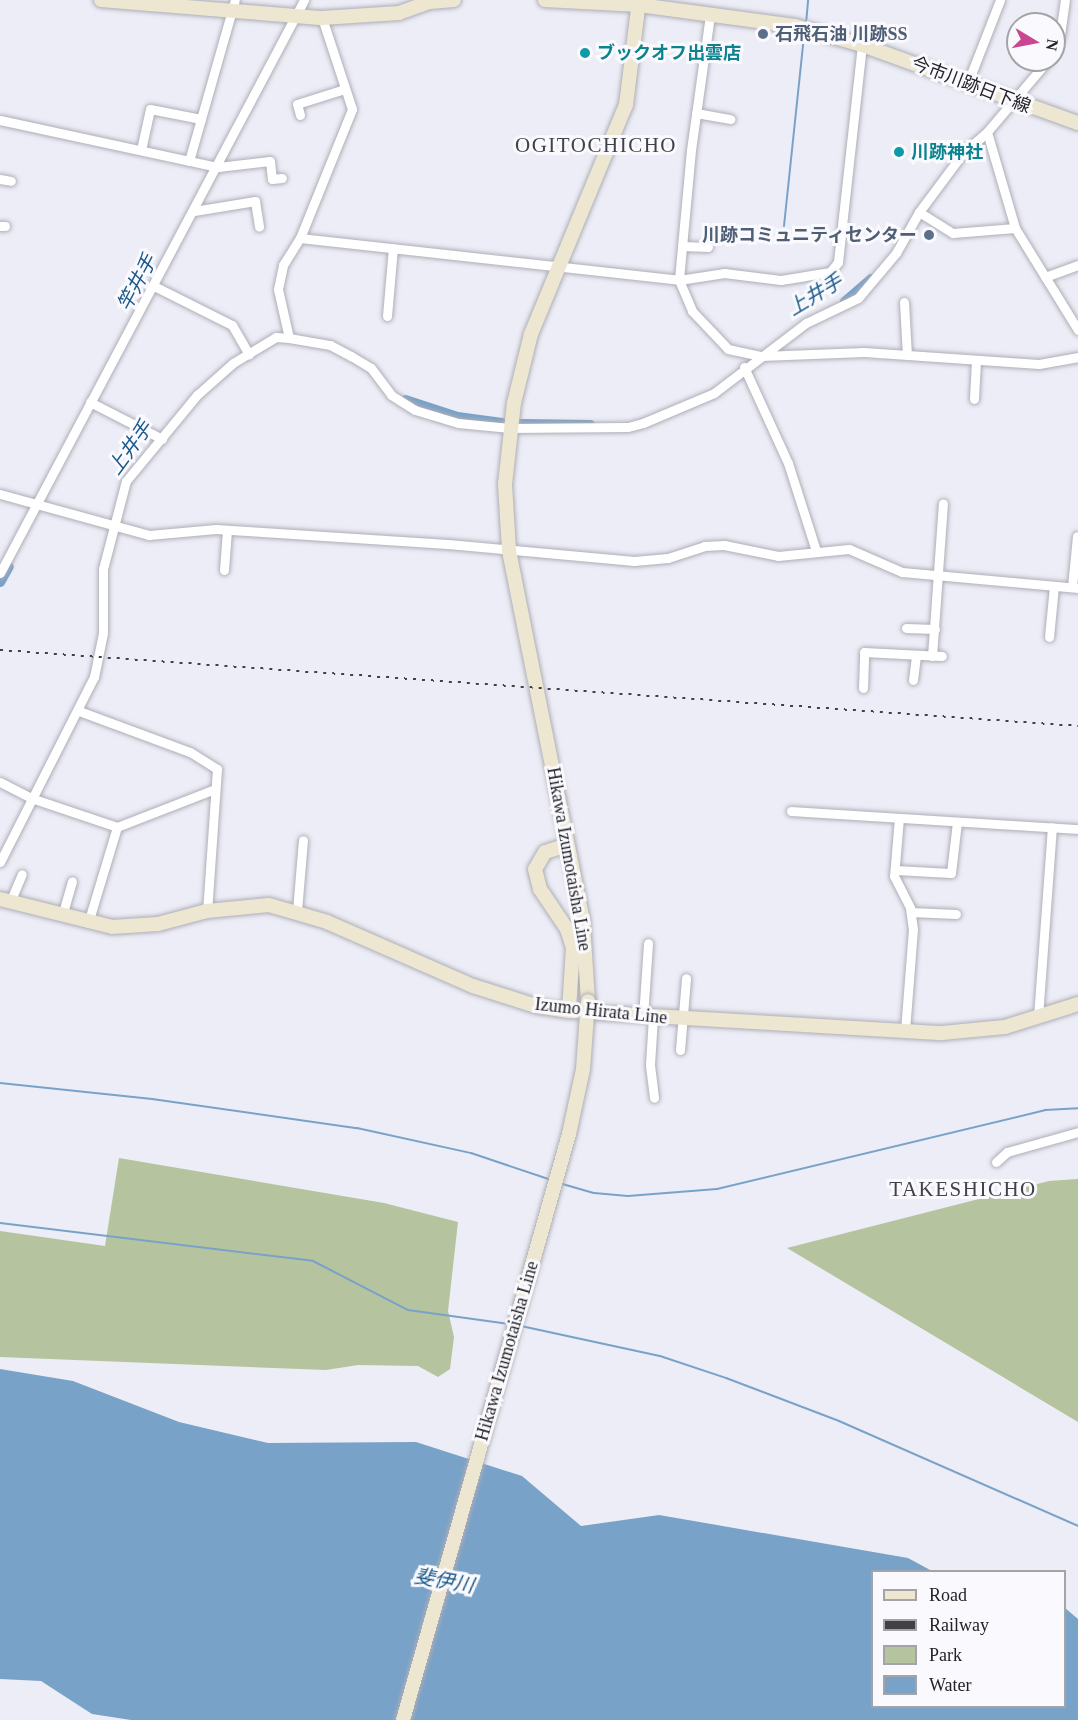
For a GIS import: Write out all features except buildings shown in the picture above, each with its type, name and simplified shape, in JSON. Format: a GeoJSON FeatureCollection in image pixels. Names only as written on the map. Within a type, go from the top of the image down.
{"type":"FeatureCollection","features":[{"type":"Feature","properties":{"kind":"main road"},"geometry":{"type":"LineString","coordinates":[[101,0],[233,6],[295,18],[399,13],[430,2],[454,0]]}},
{"type":"Feature","properties":{"kind":"main road","name":"今市川跡日下線"},"geometry":{"type":"LineString","coordinates":[[544,0],[639,3],[795,26],[862,45],[968,82],[1014,102],[1078,123]]}},
{"type":"Feature","properties":{"kind":"main road","name":"Hikawa Izumotaisha Line"},"geometry":{"type":"LineString","coordinates":[[403,1720],[568,1134],[583,1069],[588,1000],[583,921],[509,550],[505,484],[510,428],[531,334],[559,264],[599,177],[626,105],[639,3]]}},
{"type":"Feature","properties":{"kind":"main road"},"geometry":{"type":"LineString","coordinates":[[567,845],[545,852],[536,869],[540,889],[567,929],[573,947],[569,1011]]}},
{"type":"Feature","properties":{"kind":"main road","name":"Izumo Hirata Line"},"geometry":{"type":"LineString","coordinates":[[5,900],[88,923],[135,927],[207,911],[269,905],[297,911],[473,986],[569,1011],[904,1031],[974,1032],[1038,1017],[1078,1004]]}},
{"type":"Feature","properties":{"kind":"street"},"geometry":{"type":"LineString","coordinates":[[0,573],[218,167],[304,0]]}},
{"type":"Feature","properties":{"kind":"street"},"geometry":{"type":"LineString","coordinates":[[968,82],[1000,0]]}},
{"type":"Feature","properties":{"kind":"street"},"geometry":{"type":"LineString","coordinates":[[189,160],[233,6]]}},
{"type":"Feature","properties":{"kind":"street"},"geometry":{"type":"LineString","coordinates":[[710,15],[696,114],[679,280],[692,311],[728,349],[761,356],[864,352],[1039,364],[1078,357]]}},
{"type":"Feature","properties":{"kind":"street"},"geometry":{"type":"LineString","coordinates":[[289,338],[278,289],[283,264],[300,238],[352,109],[322,18]]}},
{"type":"Feature","properties":{"kind":"street"},"geometry":{"type":"LineString","coordinates":[[300,238],[559,264],[679,280],[724,273],[781,280],[830,272],[838,261],[862,45]]}},
{"type":"Feature","properties":{"kind":"street"},"geometry":{"type":"LineString","coordinates":[[0,862],[31,798],[79,711],[100,657],[103,569],[111,528],[126,481],[197,396],[233,363],[276,337],[289,338],[330,345],[371,368],[391,395],[416,410],[458,423],[510,428],[628,427],[643,423],[714,393],[744,367],[806,323],[858,298],[896,253],[919,212],[963,153],[987,132],[1038,72]]}},
{"type":"Feature","properties":{"kind":"street"},"geometry":{"type":"LineString","coordinates":[[300,115],[297,104],[345,89]]}},
{"type":"Feature","properties":{"kind":"street"},"geometry":{"type":"LineString","coordinates":[[141,150],[150,110],[201,119]]}},
{"type":"Feature","properties":{"kind":"street"},"geometry":{"type":"LineString","coordinates":[[696,114],[730,119]]}},
{"type":"Feature","properties":{"kind":"street"},"geometry":{"type":"LineString","coordinates":[[0,120],[218,167],[270,161],[272,179],[282,178]]}},
{"type":"Feature","properties":{"kind":"street"},"geometry":{"type":"LineString","coordinates":[[987,132],[1015,228],[1078,330]]}},
{"type":"Feature","properties":{"kind":"street"},"geometry":{"type":"LineString","coordinates":[[0,179],[11,181]]}},
{"type":"Feature","properties":{"kind":"street"},"geometry":{"type":"LineString","coordinates":[[194,211],[255,201],[259,228]]}},
{"type":"Feature","properties":{"kind":"street"},"geometry":{"type":"LineString","coordinates":[[919,212],[953,233],[1015,228]]}},
{"type":"Feature","properties":{"kind":"street"},"geometry":{"type":"LineString","coordinates":[[682,246],[708,247]]}},
{"type":"Feature","properties":{"kind":"street"},"geometry":{"type":"LineString","coordinates":[[387,316],[393,249]]}},
{"type":"Feature","properties":{"kind":"street"},"geometry":{"type":"LineString","coordinates":[[1045,277],[1078,265]]}},
{"type":"Feature","properties":{"kind":"street"},"geometry":{"type":"LineString","coordinates":[[154,286],[232,325],[249,354]]}},
{"type":"Feature","properties":{"kind":"street"},"geometry":{"type":"LineString","coordinates":[[904,302],[907,355]]}},
{"type":"Feature","properties":{"kind":"street"},"geometry":{"type":"LineString","coordinates":[[974,399],[976,361]]}},
{"type":"Feature","properties":{"kind":"street"},"geometry":{"type":"LineString","coordinates":[[744,367],[788,463],[816,551]]}},
{"type":"Feature","properties":{"kind":"street"},"geometry":{"type":"LineString","coordinates":[[90,402],[162,439]]}},
{"type":"Feature","properties":{"kind":"street"},"geometry":{"type":"LineString","coordinates":[[0,494],[37,502],[111,528],[149,535],[227,530],[634,561],[668,558],[704,546],[724,545],[778,556],[849,549],[902,572],[939,578],[1075,587],[1077,536]]}},
{"type":"Feature","properties":{"kind":"street"},"geometry":{"type":"LineString","coordinates":[[862,688],[864,652],[937,656],[935,629],[943,504]]}},
{"type":"Feature","properties":{"kind":"street"},"geometry":{"type":"LineString","coordinates":[[224,570],[227,530]]}},
{"type":"Feature","properties":{"kind":"street"},"geometry":{"type":"LineString","coordinates":[[1049,637],[1054,586]]}},
{"type":"Feature","properties":{"kind":"street"},"geometry":{"type":"LineString","coordinates":[[906,628],[935,629]]}},
{"type":"Feature","properties":{"kind":"street"},"geometry":{"type":"LineString","coordinates":[[913,680],[916,655]]}},
{"type":"Feature","properties":{"kind":"street"},"geometry":{"type":"LineString","coordinates":[[79,711],[190,753],[217,769],[207,911]]}},
{"type":"Feature","properties":{"kind":"street"},"geometry":{"type":"LineString","coordinates":[[0,782],[31,798],[117,827],[215,789]]}},
{"type":"Feature","properties":{"kind":"street"},"geometry":{"type":"LineString","coordinates":[[791,811],[1078,829]]}},
{"type":"Feature","properties":{"kind":"street"},"geometry":{"type":"LineString","coordinates":[[899,818],[895,870],[911,912],[913,929],[904,1031]]}},
{"type":"Feature","properties":{"kind":"street"},"geometry":{"type":"LineString","coordinates":[[895,870],[951,873],[957,822]]}},
{"type":"Feature","properties":{"kind":"street"},"geometry":{"type":"LineString","coordinates":[[88,923],[117,827]]}},
{"type":"Feature","properties":{"kind":"street"},"geometry":{"type":"LineString","coordinates":[[1038,1017],[1052,828]]}},
{"type":"Feature","properties":{"kind":"street"},"geometry":{"type":"LineString","coordinates":[[297,911],[303,840]]}},
{"type":"Feature","properties":{"kind":"street"},"geometry":{"type":"LineString","coordinates":[[5,900],[22,874]]}},
{"type":"Feature","properties":{"kind":"street"},"geometry":{"type":"LineString","coordinates":[[62,916],[72,881]]}},
{"type":"Feature","properties":{"kind":"street"},"geometry":{"type":"LineString","coordinates":[[911,912],[956,914]]}},
{"type":"Feature","properties":{"kind":"street"},"geometry":{"type":"LineString","coordinates":[[648,943],[648,1017],[654,1098]]}},
{"type":"Feature","properties":{"kind":"street"},"geometry":{"type":"LineString","coordinates":[[680,1050],[686,978]]}},
{"type":"Feature","properties":{"kind":"street"},"geometry":{"type":"LineString","coordinates":[[996,1162],[1006,1152],[1078,1132]]}},
{"type":"Feature","properties":{"kind":"green space"},"geometry":{"type":"Polygon","coordinates":[[[119,1158],[384,1203],[458,1222],[448,1311],[454,1337],[450,1369],[438,1377],[418,1366],[358,1365],[326,1370],[0,1357],[0,1231],[105,1246],[119,1158]]]}},
{"type":"Feature","properties":{"kind":"green space"},"geometry":{"type":"Polygon","coordinates":[[[1078,1179],[1078,1422],[787,1248],[1049,1181],[1078,1179]]]}},
{"type":"Feature","properties":{"kind":"water","name":"斐伊川"},"geometry":{"type":"Polygon","coordinates":[[[0,1369],[73,1381],[179,1422],[268,1443],[416,1442],[522,1476],[581,1526],[659,1515],[908,1558],[930,1570],[871,1570],[871,1708],[1066,1708],[1066,1609],[1078,1619],[1078,1720],[131,1720],[92,1714],[41,1681],[0,1679],[0,1369]]]}},
{"type":"Feature","properties":{"kind":"waterway"},"geometry":{"type":"LineString","coordinates":[[806,24],[808,0]]}},
{"type":"Feature","properties":{"kind":"waterway"},"geometry":{"type":"LineString","coordinates":[[784,226],[804,35]]}},
{"type":"Feature","properties":{"kind":"waterway","name":"上井手"},"geometry":{"type":"LineString","coordinates":[[844,301],[870,278]]}},
{"type":"Feature","properties":{"kind":"waterway","name":"上井手"},"geometry":{"type":"LineString","coordinates":[[405,399],[457,416],[502,422]]}},
{"type":"Feature","properties":{"kind":"waterway","name":"上井手"},"geometry":{"type":"LineString","coordinates":[[520,423],[590,424]]}},
{"type":"Feature","properties":{"kind":"waterway","name":"竿井手"},"geometry":{"type":"LineString","coordinates":[[0,582],[9,566]]}},
{"type":"Feature","properties":{"kind":"waterway"},"geometry":{"type":"LineString","coordinates":[[0,1083],[152,1099],[357,1128],[471,1153],[551,1180]]}},
{"type":"Feature","properties":{"kind":"waterway"},"geometry":{"type":"LineString","coordinates":[[559,1183],[594,1193],[628,1196],[717,1189],[1045,1110],[1078,1108]]}},
{"type":"Feature","properties":{"kind":"waterway"},"geometry":{"type":"LineString","coordinates":[[0,1223],[313,1261],[408,1310],[509,1324]]}},
{"type":"Feature","properties":{"kind":"waterway"},"geometry":{"type":"LineString","coordinates":[[521,1326],[660,1356],[726,1378],[839,1421],[1078,1526]]}},
{"type":"Feature","properties":{"kind":"railway"},"geometry":{"type":"LineString","coordinates":[[0,650],[1078,726]]}},
{"type":"Feature","properties":{"kind":"place","name":"石飛石油 川跡SS"},"geometry":{"type":"Point","coordinates":[763,34]}},
{"type":"Feature","properties":{"kind":"place","name":"ブックオフ出雲店"},"geometry":{"type":"Point","coordinates":[585,53]}},
{"type":"Feature","properties":{"kind":"place","name":"川跡神社"},"geometry":{"type":"Point","coordinates":[899,152]}},
{"type":"Feature","properties":{"kind":"place","name":"川跡コミュニティセンター"},"geometry":{"type":"Point","coordinates":[929,235]}},
{"type":"Feature","properties":{"kind":"district","name":"OGITOCHICHO"},"geometry":{"type":"Point","coordinates":[596,145]}},
{"type":"Feature","properties":{"kind":"district","name":"TAKESHICHO"},"geometry":{"type":"Point","coordinates":[963,1189]}}]}
